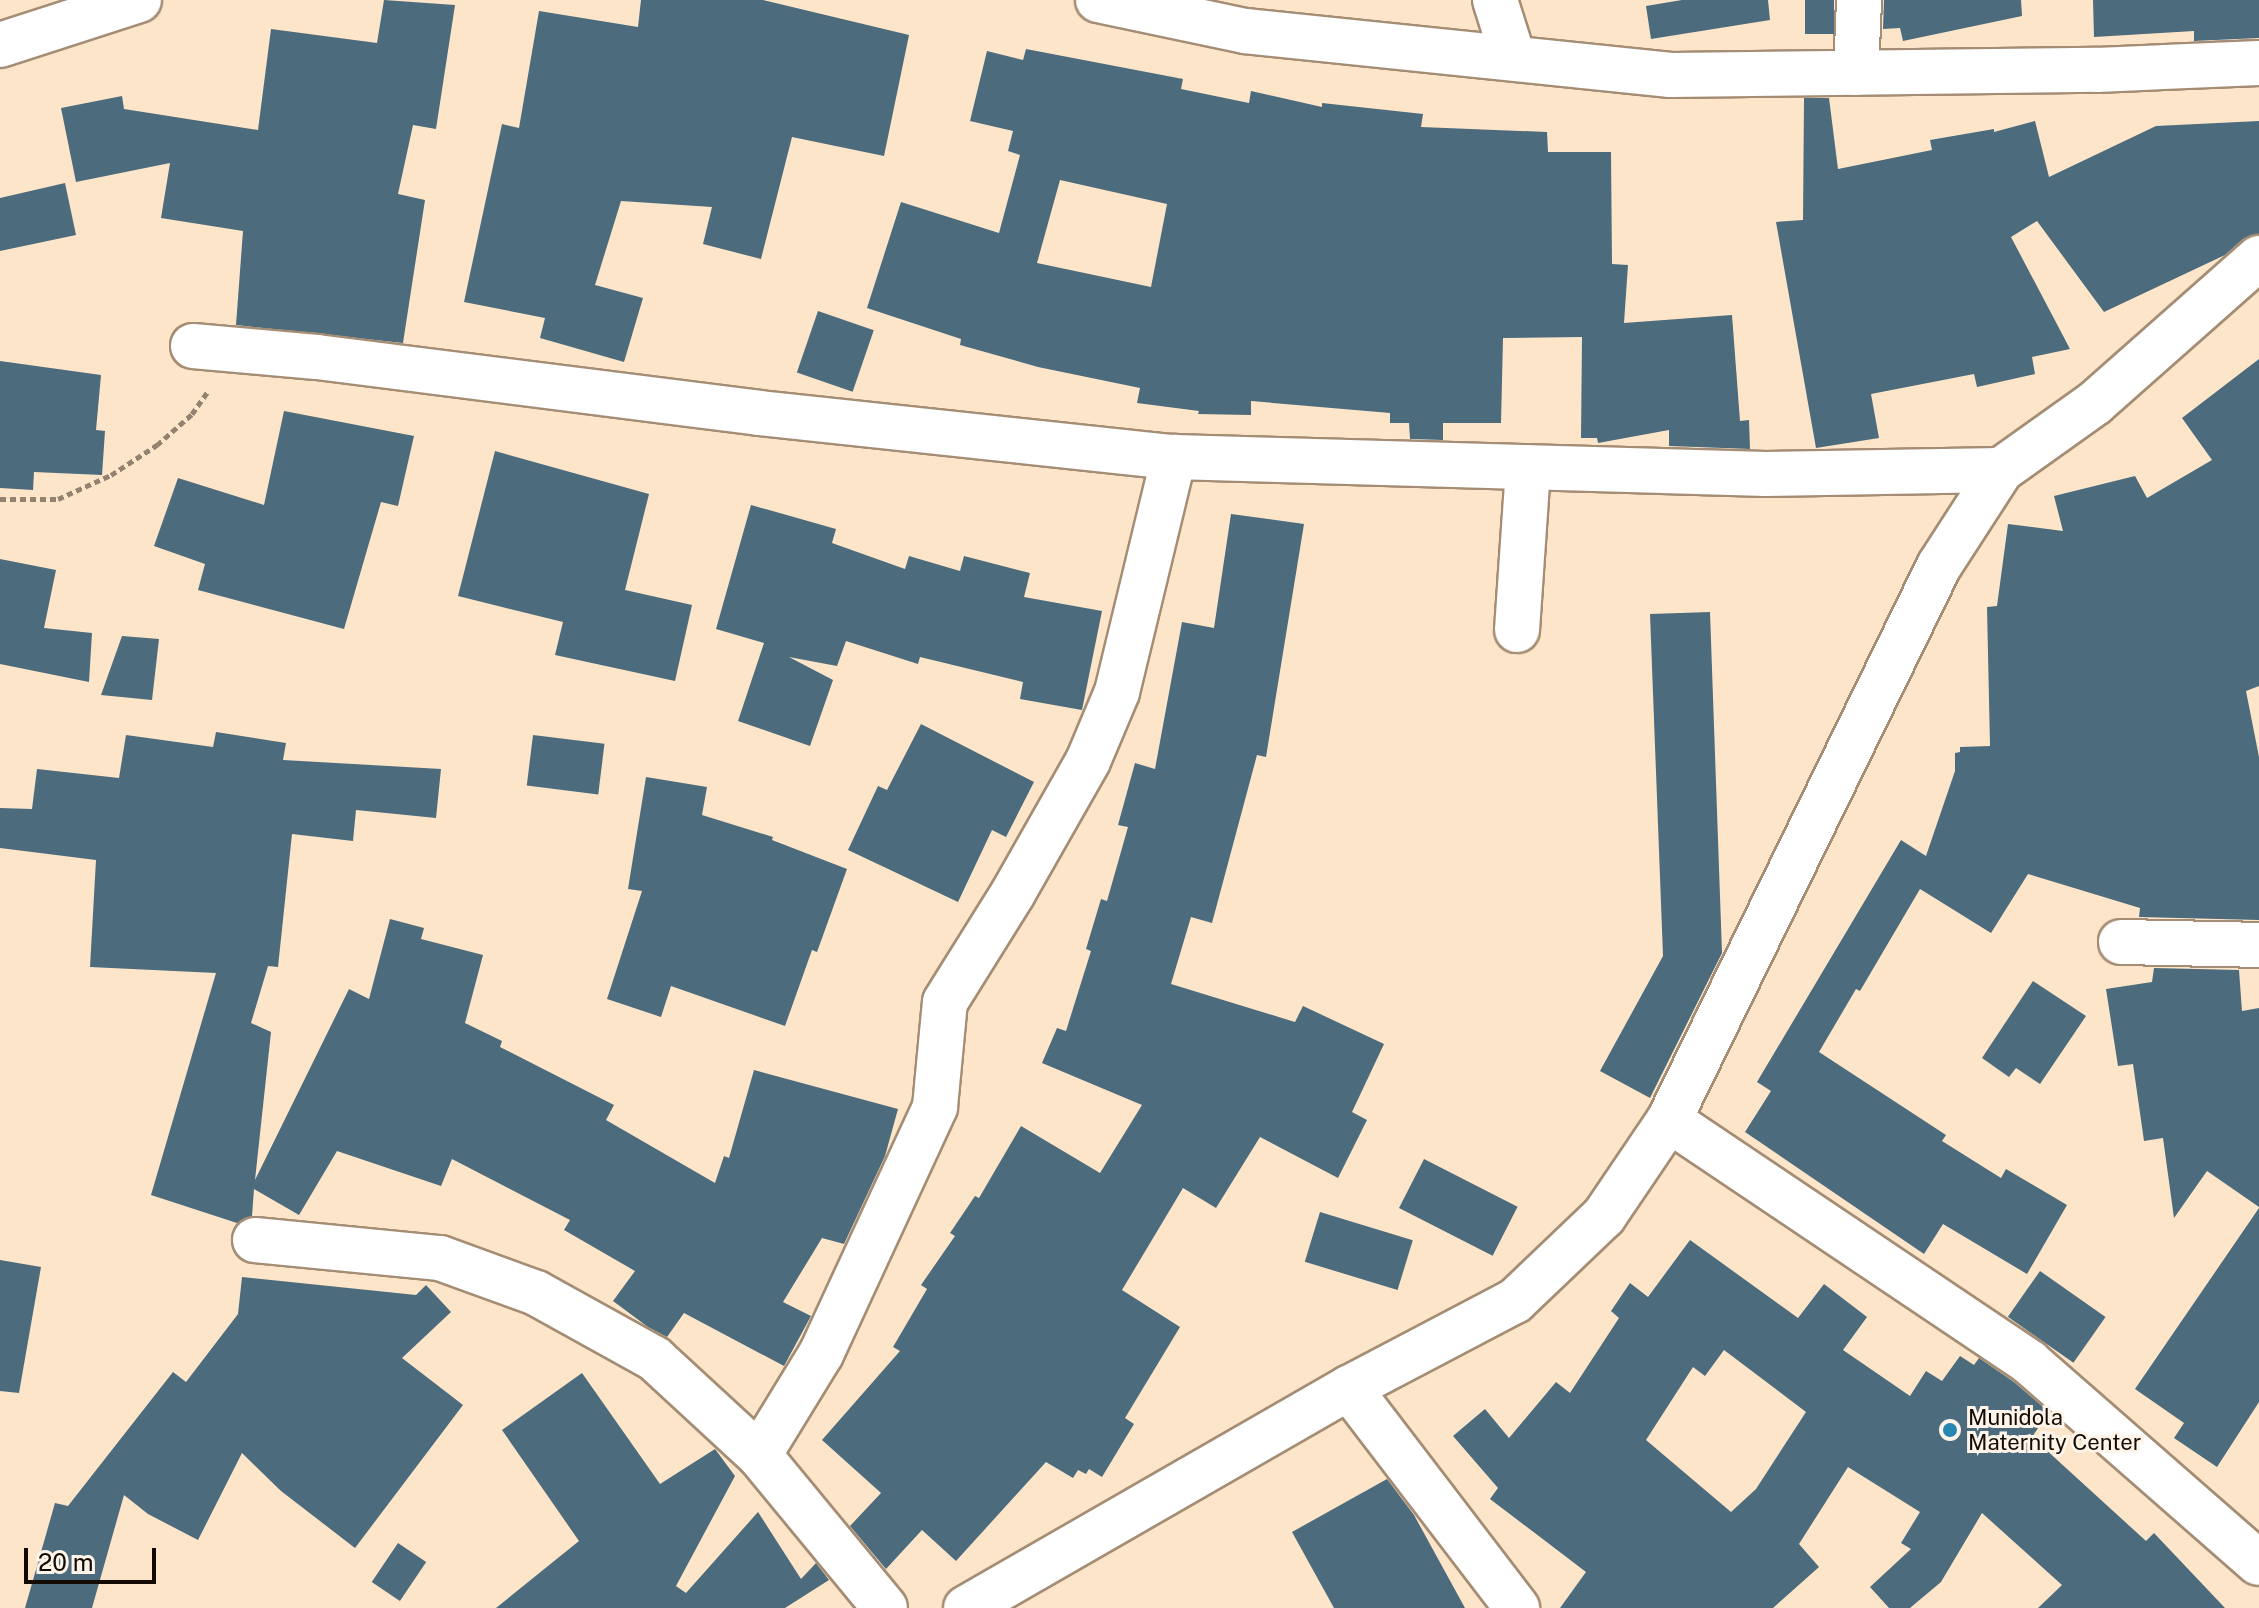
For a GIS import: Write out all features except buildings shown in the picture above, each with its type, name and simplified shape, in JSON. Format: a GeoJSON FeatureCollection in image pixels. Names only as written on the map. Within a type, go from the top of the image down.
{"type":"FeatureCollection","features":[{"type":"Feature","properties":{"kind":"street"},"geometry":{"type":"LineString","coordinates":[[0,45],[139,0]]}},
{"type":"Feature","properties":{"kind":"street"},"geometry":{"type":"LineString","coordinates":[[1098,0],[1245,31],[1671,75],[2097,70],[2259,63]]}},
{"type":"Feature","properties":{"kind":"street"},"geometry":{"type":"LineString","coordinates":[[1495,0],[1513,57]]}},
{"type":"Feature","properties":{"kind":"street"},"geometry":{"type":"LineString","coordinates":[[1856,73],[1859,0]]}},
{"type":"Feature","properties":{"kind":"street"},"geometry":{"type":"LineString","coordinates":[[966,1608],[1349,1388],[1515,1301],[1604,1216],[1669,1120],[1939,566],[2001,470],[2095,403],[2259,258]]}},
{"type":"Feature","properties":{"kind":"street"},"geometry":{"type":"LineString","coordinates":[[193,346],[1174,457],[1766,474],[2001,470]]}},
{"type":"Feature","properties":{"kind":"street"},"geometry":{"type":"LineString","coordinates":[[759,1455],[821,1354],[935,1107],[945,1002],[1088,761],[1117,692],[1174,457]]}},
{"type":"Feature","properties":{"kind":"street"},"geometry":{"type":"LineString","coordinates":[[1517,630],[1528,467]]}},
{"type":"Feature","properties":{"kind":"street"},"geometry":{"type":"LineString","coordinates":[[2121,942],[2259,945]]}},
{"type":"Feature","properties":{"kind":"street"},"geometry":{"type":"LineString","coordinates":[[1669,1120],[2029,1362],[2259,1563]]}},
{"type":"Feature","properties":{"kind":"street"},"geometry":{"type":"LineString","coordinates":[[255,1240],[440,1258],[536,1293],[655,1359],[759,1455],[885,1608]]}},
{"type":"Feature","properties":{"kind":"street"},"geometry":{"type":"LineString","coordinates":[[1349,1388],[1517,1608]]}},
{"type":"Feature","properties":{"kind":"path"},"geometry":{"type":"LineString","coordinates":[[0,499],[58,499],[111,475],[157,445],[192,414],[238,351]]}},
{"type":"Feature","properties":{"kind":"place","name":"Munidola Maternity Center"},"geometry":{"type":"Point","coordinates":[1950,1430]}}]}
